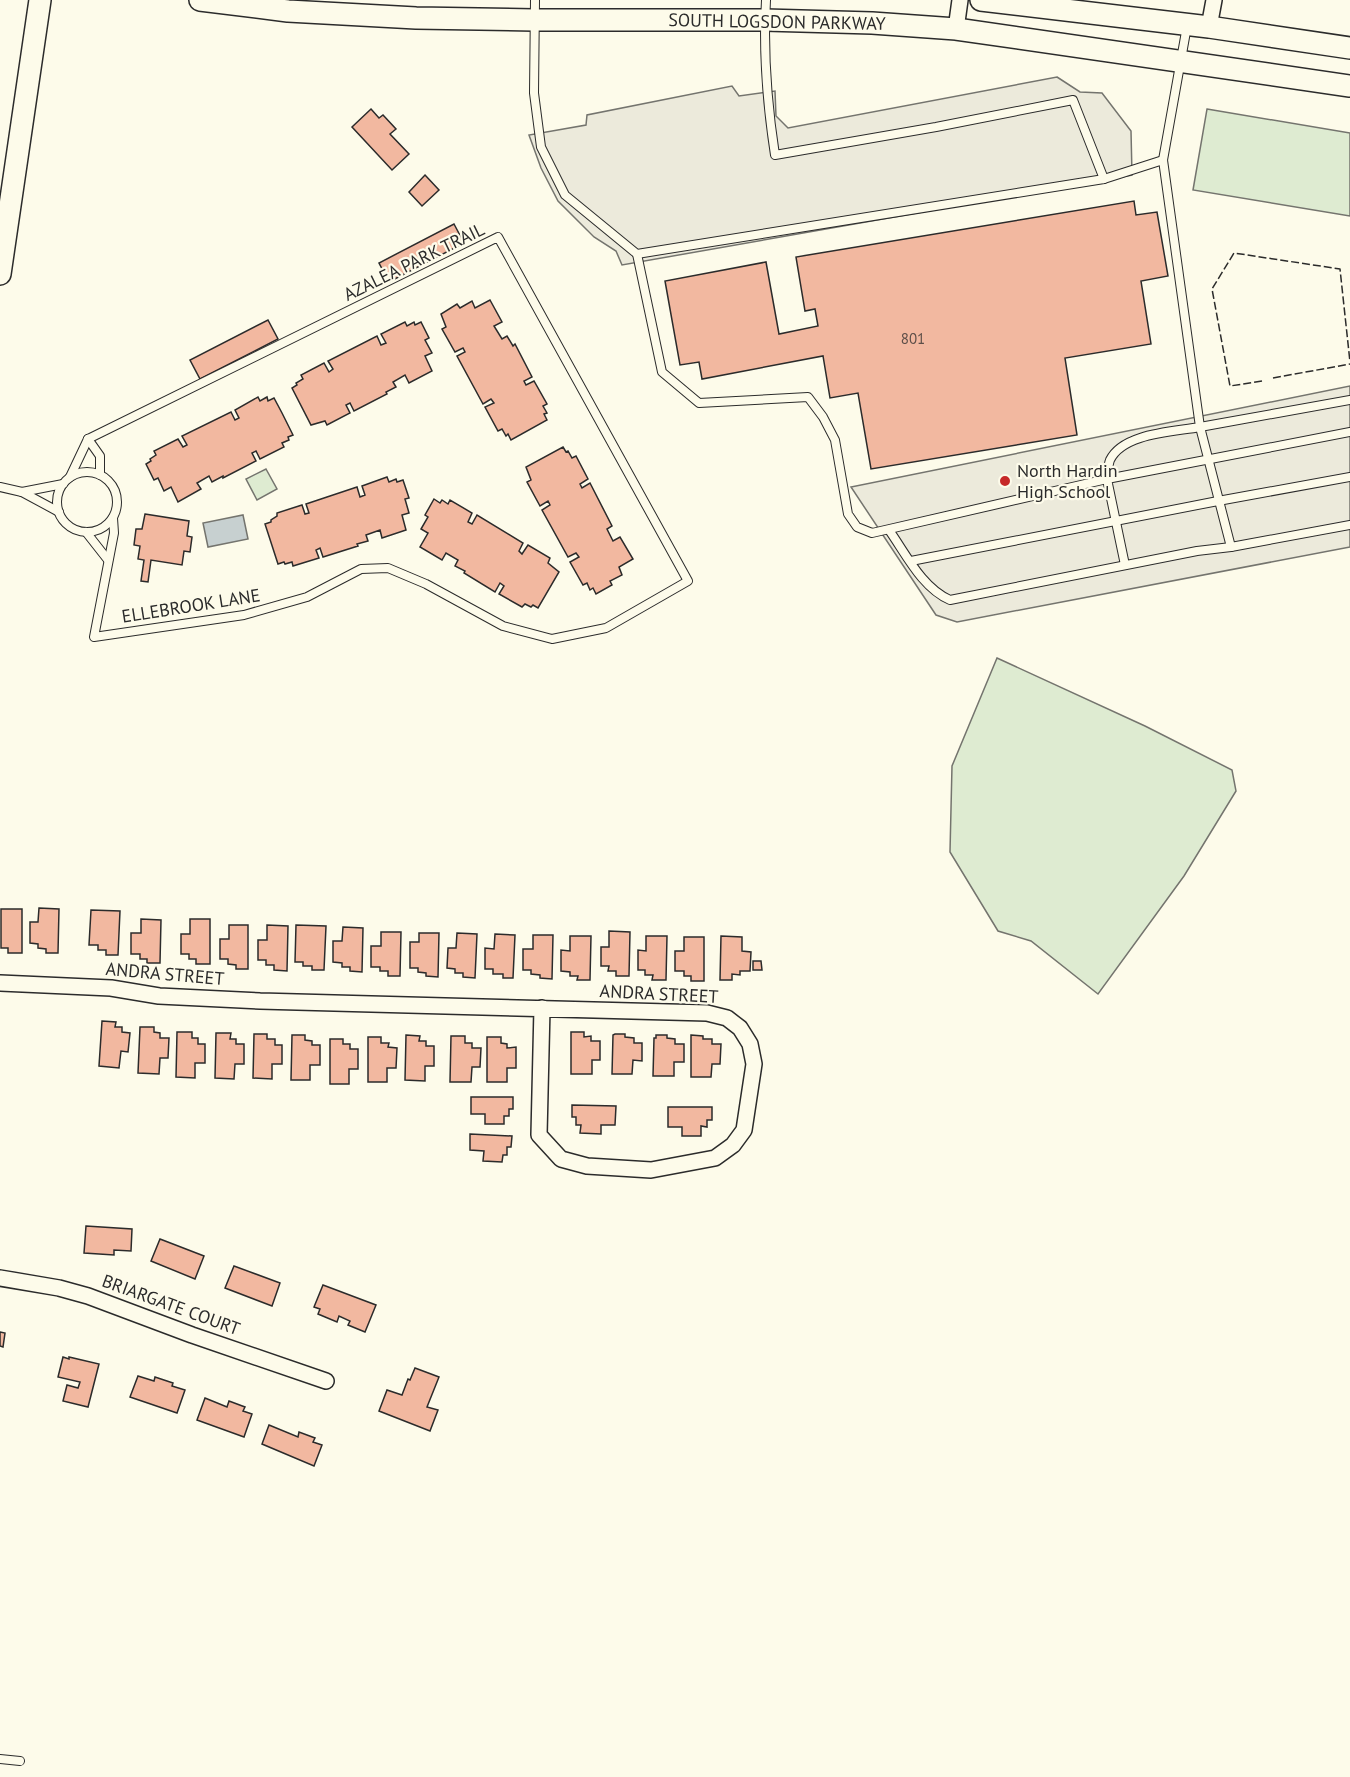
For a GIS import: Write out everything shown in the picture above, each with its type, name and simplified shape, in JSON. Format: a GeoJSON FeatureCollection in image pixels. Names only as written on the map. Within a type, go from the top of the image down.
{"type":"FeatureCollection","features":[{"type":"Feature","properties":{"kind":"main road"},"geometry":{"type":"LineString","coordinates":[[0,274],[40,0]]}},
{"type":"Feature","properties":{"kind":"main road","name":"SOUTH LOGSDON PARKWAY"},"geometry":{"type":"LineString","coordinates":[[200,0],[288,11],[416,18],[535,10],[765,10],[872,23],[956,29],[1350,86]]}},
{"type":"Feature","properties":{"kind":"main road"},"geometry":{"type":"LineString","coordinates":[[981,0],[1209,27],[1350,48]]}},
{"type":"Feature","properties":{"kind":"street"},"geometry":{"type":"LineString","coordinates":[[956,29],[960,0]]}},
{"type":"Feature","properties":{"kind":"street"},"geometry":{"type":"LineString","coordinates":[[1209,27],[1214,0]]}},
{"type":"Feature","properties":{"kind":"street","name":"ANDRA STREET"},"geometry":{"type":"LineString","coordinates":[[0,983],[111,988],[159,996],[260,1001],[370,1005],[543,1008],[707,1013],[727,1018],[740,1028],[750,1044],[754,1064],[744,1130],[733,1145],[715,1158],[651,1170],[587,1166],[561,1159],[539,1135],[543,1008]]}},
{"type":"Feature","properties":{"kind":"street","name":"BRIARGATE COURT"},"geometry":{"type":"LineString","coordinates":[[0,1278],[59,1288],[88,1296],[326,1381]]}},
{"type":"Feature","properties":{"kind":"lane"},"geometry":{"type":"LineString","coordinates":[[535,10],[534,93],[541,147],[566,195],[637,254],[662,372],[699,403],[808,397],[823,417],[835,440],[848,514],[857,527],[872,533],[890,530],[1107,479],[1350,432]]}},
{"type":"Feature","properties":{"kind":"lane"},"geometry":{"type":"LineString","coordinates":[[765,10],[767,102],[775,154],[936,127],[1073,100],[1104,179]]}},
{"type":"Feature","properties":{"kind":"lane"},"geometry":{"type":"LineString","coordinates":[[1187,25],[1162,160],[1200,427],[1231,547]]}},
{"type":"Feature","properties":{"kind":"lane"},"geometry":{"type":"LineString","coordinates":[[637,254],[1104,179],[1162,160]]}},
{"type":"Feature","properties":{"kind":"lane","name":"AZALEA PARK TRAIL"},"geometry":{"type":"LineString","coordinates":[[88,439],[498,237],[688,581]]}},
{"type":"Feature","properties":{"kind":"lane"},"geometry":{"type":"LineString","coordinates":[[1125,565],[1107,479],[1109,462],[1125,444],[1135,439],[1350,400]]}},
{"type":"Feature","properties":{"kind":"lane"},"geometry":{"type":"LineString","coordinates":[[70,477],[88,439],[100,456],[100,475]]}},
{"type":"Feature","properties":{"kind":"lane"},"geometry":{"type":"LineString","coordinates":[[108,560],[117,503],[112,485],[100,475],[88,472],[78,473],[63,484],[56,504],[64,522],[72,528],[86,532],[102,528],[113,518]]}},
{"type":"Feature","properties":{"kind":"lane"},"geometry":{"type":"LineString","coordinates":[[911,561],[1350,477]]}},
{"type":"Feature","properties":{"kind":"lane"},"geometry":{"type":"LineString","coordinates":[[22,492],[63,484]]}},
{"type":"Feature","properties":{"kind":"lane"},"geometry":{"type":"LineString","coordinates":[[0,487],[22,492],[59,512]]}},
{"type":"Feature","properties":{"kind":"lane"},"geometry":{"type":"LineString","coordinates":[[890,530],[922,578],[938,595],[950,600],[1125,565],[1350,525]]}},
{"type":"Feature","properties":{"kind":"lane"},"geometry":{"type":"LineString","coordinates":[[86,532],[108,560]]}},
{"type":"Feature","properties":{"kind":"lane","name":"ELLEBROOK LANE"},"geometry":{"type":"LineString","coordinates":[[108,560],[94,637],[244,615],[307,597],[361,569],[388,568],[426,584],[503,626],[552,639],[606,628],[688,581]]}},
{"type":"Feature","properties":{"kind":"lane"},"geometry":{"type":"LineString","coordinates":[[0,1759],[20,1761]]}},
{"type":"Feature","properties":{"kind":"green space"},"geometry":{"type":"Polygon","coordinates":[[[1207,109],[1350,133],[1350,216],[1193,190],[1207,109]]]}},
{"type":"Feature","properties":{"kind":"green space"},"geometry":{"type":"Polygon","coordinates":[[[266,469],[277,489],[257,500],[246,479],[266,469]]]}},
{"type":"Feature","properties":{"kind":"green space"},"geometry":{"type":"Polygon","coordinates":[[[997,658],[1145,726],[1232,770],[1236,791],[1184,876],[1098,994],[1031,941],[998,931],[950,852],[952,766],[997,658]]]}},
{"type":"Feature","properties":{"kind":"shaded area"},"geometry":{"type":"Polygon","coordinates":[[[1057,77],[1080,92],[1102,93],[1131,131],[1132,175],[622,265],[616,251],[594,237],[558,201],[541,168],[529,135],[586,125],[587,115],[732,86],[739,96],[775,91],[776,116],[788,128],[1057,77]]]}},
{"type":"Feature","properties":{"kind":"shaded area"},"geometry":{"type":"Polygon","coordinates":[[[1350,386],[1350,547],[957,622],[936,615],[851,487],[1350,386]]]}},
{"type":"Feature","properties":{"kind":"shaded area"},"geometry":{"type":"Polygon","coordinates":[[[243,515],[248,539],[208,547],[203,523],[243,515]]]}},
{"type":"Feature","properties":{"kind":"building"},"geometry":{"type":"Polygon","coordinates":[[[371,109],[379,118],[383,115],[396,129],[390,134],[409,154],[392,170],[352,127],[371,109]]]}},
{"type":"Feature","properties":{"kind":"building"},"geometry":{"type":"Polygon","coordinates":[[[425,175],[439,190],[422,206],[409,192],[425,175]]]}},
{"type":"Feature","properties":{"kind":"building","name":"North Hardin High School"},"geometry":{"type":"Polygon","coordinates":[[[1134,201],[1136,215],[1157,212],[1168,276],[1141,281],[1151,344],[1065,358],[1077,435],[871,469],[858,393],[830,398],[823,356],[702,379],[699,362],[680,365],[665,281],[766,262],[779,334],[818,326],[815,309],[805,311],[796,257],[1134,201]]]}},
{"type":"Feature","properties":{"kind":"building"},"geometry":{"type":"Polygon","coordinates":[[[454,224],[464,243],[389,282],[379,263],[454,224]]]}},
{"type":"Feature","properties":{"kind":"building"},"geometry":{"type":"Polygon","coordinates":[[[490,300],[502,322],[494,326],[502,339],[507,336],[513,346],[515,344],[532,377],[524,381],[526,385],[534,381],[547,404],[543,406],[547,413],[544,414],[547,420],[511,440],[502,429],[498,431],[485,407],[494,403],[491,399],[483,404],[457,356],[465,352],[463,348],[455,352],[442,329],[446,327],[441,314],[457,304],[460,308],[472,301],[475,308],[490,300]]]}},
{"type":"Feature","properties":{"kind":"building"},"geometry":{"type":"Polygon","coordinates":[[[268,320],[278,339],[200,379],[190,360],[268,320]]]}},
{"type":"Feature","properties":{"kind":"building"},"geometry":{"type":"Polygon","coordinates":[[[405,322],[407,326],[414,322],[415,325],[421,322],[429,338],[425,340],[432,353],[425,356],[432,371],[409,383],[405,375],[393,382],[396,387],[386,392],[387,394],[354,411],[350,403],[346,405],[350,413],[327,425],[325,421],[311,425],[292,388],[303,379],[301,375],[324,363],[329,372],[333,369],[328,361],[377,336],[381,345],[386,343],[381,334],[405,322]]]}},
{"type":"Feature","properties":{"kind":"building"},"geometry":{"type":"Polygon","coordinates":[[[258,397],[260,401],[267,397],[268,401],[274,398],[282,413],[293,435],[282,443],[284,447],[260,459],[256,451],[252,453],[256,461],[212,482],[209,476],[197,483],[201,489],[178,502],[171,487],[164,491],[158,478],[154,480],[146,464],[156,455],[154,451],[178,439],[183,447],[187,445],[182,436],[231,412],[235,420],[239,418],[235,410],[258,397]]]}},
{"type":"Feature","properties":{"kind":"building"},"geometry":{"type":"Polygon","coordinates":[[[563,447],[572,458],[576,456],[588,479],[580,484],[582,488],[590,483],[612,526],[607,529],[613,541],[620,537],[633,559],[619,567],[622,575],[610,581],[612,585],[596,594],[593,588],[590,590],[587,583],[583,585],[570,562],[579,557],[576,553],[568,557],[542,510],[550,505],[548,501],[540,506],[527,482],[531,480],[526,467],[563,447]]]}},
{"type":"Feature","properties":{"kind":"building"},"geometry":{"type":"Polygon","coordinates":[[[387,477],[389,482],[396,479],[397,482],[403,480],[409,498],[405,499],[409,513],[402,515],[406,530],[382,538],[380,530],[366,535],[368,541],[357,544],[358,546],[323,557],[320,548],[316,550],[319,558],[293,566],[292,562],[278,564],[265,524],[271,522],[277,513],[302,505],[305,514],[309,513],[306,504],[357,487],[360,497],[365,495],[362,486],[387,477]]]}},
{"type":"Feature","properties":{"kind":"building"},"geometry":{"type":"Polygon","coordinates":[[[434,499],[448,504],[450,500],[472,513],[468,522],[472,524],[477,515],[523,543],[519,551],[522,554],[528,545],[550,558],[548,563],[559,572],[538,608],[525,604],[522,607],[499,594],[504,586],[500,583],[495,592],[455,566],[458,560],[446,553],[442,560],[420,547],[428,533],[421,529],[428,517],[425,515],[434,499]]]}},
{"type":"Feature","properties":{"kind":"building"},"geometry":{"type":"Polygon","coordinates":[[[145,514],[189,521],[187,536],[192,537],[190,552],[184,551],[182,565],[151,560],[148,582],[141,581],[144,560],[138,559],[140,546],[134,545],[136,529],[142,529],[145,514]]]}},
{"type":"Feature","properties":{"kind":"building"},"geometry":{"type":"Polygon","coordinates":[[[39,908],[59,909],[58,953],[46,953],[46,949],[38,948],[38,944],[30,943],[30,922],[38,922],[39,908]]]}},
{"type":"Feature","properties":{"kind":"building"},"geometry":{"type":"Polygon","coordinates":[[[1,909],[22,909],[22,953],[8,953],[8,948],[1,948],[1,909]]]}},
{"type":"Feature","properties":{"kind":"building"},"geometry":{"type":"Polygon","coordinates":[[[91,910],[120,911],[118,955],[106,955],[106,950],[98,950],[98,945],[89,945],[91,910]]]}},
{"type":"Feature","properties":{"kind":"building"},"geometry":{"type":"Polygon","coordinates":[[[141,919],[161,920],[160,963],[147,963],[147,959],[140,959],[140,954],[131,954],[131,933],[141,933],[141,919]]]}},
{"type":"Feature","properties":{"kind":"building"},"geometry":{"type":"Polygon","coordinates":[[[190,919],[210,919],[210,964],[196,964],[196,959],[189,959],[189,954],[181,954],[181,934],[190,934],[190,919]]]}},
{"type":"Feature","properties":{"kind":"building"},"geometry":{"type":"Polygon","coordinates":[[[229,925],[248,925],[248,969],[236,969],[236,965],[228,964],[228,959],[220,959],[220,939],[229,939],[229,925]]]}},
{"type":"Feature","properties":{"kind":"building"},"geometry":{"type":"Polygon","coordinates":[[[267,925],[288,926],[287,971],[274,970],[274,965],[266,965],[266,960],[258,960],[258,940],[267,940],[267,925]]]}},
{"type":"Feature","properties":{"kind":"building"},"geometry":{"type":"Polygon","coordinates":[[[296,925],[326,926],[324,970],[312,970],[312,966],[303,966],[303,962],[295,962],[296,925]]]}},
{"type":"Feature","properties":{"kind":"building"},"geometry":{"type":"Polygon","coordinates":[[[343,927],[363,928],[362,972],[350,971],[350,967],[342,967],[342,963],[333,962],[333,941],[342,941],[343,927]]]}},
{"type":"Feature","properties":{"kind":"building"},"geometry":{"type":"Polygon","coordinates":[[[609,931],[630,932],[629,976],[616,976],[616,971],[608,971],[609,966],[601,966],[601,947],[609,947],[609,931]]]}},
{"type":"Feature","properties":{"kind":"building"},"geometry":{"type":"Polygon","coordinates":[[[381,932],[401,932],[400,976],[388,976],[388,971],[380,971],[380,967],[371,967],[371,946],[381,946],[381,932]]]}},
{"type":"Feature","properties":{"kind":"building"},"geometry":{"type":"Polygon","coordinates":[[[419,933],[439,933],[438,977],[426,976],[426,973],[418,972],[418,968],[410,968],[410,942],[419,942],[419,933]]]}},
{"type":"Feature","properties":{"kind":"building"},"geometry":{"type":"Polygon","coordinates":[[[457,933],[477,934],[475,978],[463,977],[463,973],[455,973],[455,969],[447,968],[448,948],[456,948],[457,933]]]}},
{"type":"Feature","properties":{"kind":"building"},"geometry":{"type":"Polygon","coordinates":[[[495,934],[515,935],[513,978],[503,978],[503,974],[493,974],[493,969],[485,969],[485,948],[494,949],[495,934]]]}},
{"type":"Feature","properties":{"kind":"building"},"geometry":{"type":"Polygon","coordinates":[[[533,935],[553,935],[552,979],[540,978],[540,975],[531,974],[531,970],[523,970],[523,949],[533,949],[533,935]]]}},
{"type":"Feature","properties":{"kind":"building"},"geometry":{"type":"Polygon","coordinates":[[[570,936],[591,936],[590,980],[577,980],[578,976],[570,976],[570,972],[561,971],[561,950],[570,951],[570,936]]]}},
{"type":"Feature","properties":{"kind":"building"},"geometry":{"type":"Polygon","coordinates":[[[646,936],[667,936],[666,980],[652,980],[653,975],[645,975],[645,970],[638,970],[638,950],[646,951],[646,936]]]}},
{"type":"Feature","properties":{"kind":"building"},"geometry":{"type":"Polygon","coordinates":[[[721,936],[742,937],[742,951],[751,952],[750,971],[740,971],[740,975],[732,974],[732,980],[720,980],[721,936]]]}},
{"type":"Feature","properties":{"kind":"building"},"geometry":{"type":"Polygon","coordinates":[[[684,937],[704,937],[704,981],[691,981],[691,976],[684,976],[684,971],[675,971],[675,951],[684,951],[684,937]]]}},
{"type":"Feature","properties":{"kind":"building"},"geometry":{"type":"Polygon","coordinates":[[[753,961],[761,961],[762,970],[753,970],[753,961]]]}},
{"type":"Feature","properties":{"kind":"building"},"geometry":{"type":"Polygon","coordinates":[[[102,1021],[116,1022],[115,1027],[122,1027],[122,1032],[130,1033],[128,1052],[121,1051],[119,1068],[99,1066],[102,1021]]]}},
{"type":"Feature","properties":{"kind":"building"},"geometry":{"type":"Polygon","coordinates":[[[140,1027],[154,1027],[154,1032],[160,1033],[160,1038],[169,1038],[168,1058],[160,1058],[159,1074],[138,1073],[140,1027]]]}},
{"type":"Feature","properties":{"kind":"building"},"geometry":{"type":"Polygon","coordinates":[[[177,1032],[192,1032],[192,1038],[198,1038],[198,1044],[205,1044],[205,1063],[195,1063],[195,1078],[176,1077],[177,1032]]]}},
{"type":"Feature","properties":{"kind":"building"},"geometry":{"type":"Polygon","coordinates":[[[571,1032],[584,1032],[584,1037],[591,1036],[591,1041],[600,1041],[600,1060],[592,1060],[592,1074],[571,1074],[571,1032]]]}},
{"type":"Feature","properties":{"kind":"building"},"geometry":{"type":"Polygon","coordinates":[[[216,1033],[231,1033],[230,1039],[236,1039],[236,1044],[244,1044],[244,1064],[235,1064],[234,1079],[215,1078],[216,1033]]]}},
{"type":"Feature","properties":{"kind":"building"},"geometry":{"type":"Polygon","coordinates":[[[254,1034],[267,1034],[267,1039],[275,1039],[275,1045],[282,1045],[282,1064],[272,1064],[272,1079],[253,1078],[254,1034]]]}},
{"type":"Feature","properties":{"kind":"building"},"geometry":{"type":"Polygon","coordinates":[[[625,1034],[625,1037],[634,1038],[634,1043],[642,1043],[642,1061],[633,1060],[632,1074],[612,1074],[613,1035],[625,1034]]]}},
{"type":"Feature","properties":{"kind":"building"},"geometry":{"type":"Polygon","coordinates":[[[292,1035],[305,1035],[305,1040],[312,1041],[312,1045],[320,1045],[320,1065],[310,1065],[310,1080],[291,1080],[292,1035]]]}},
{"type":"Feature","properties":{"kind":"building"},"geometry":{"type":"Polygon","coordinates":[[[406,1035],[420,1036],[419,1041],[426,1041],[426,1046],[434,1046],[434,1066],[425,1066],[425,1081],[405,1080],[406,1035]]]}},
{"type":"Feature","properties":{"kind":"building"},"geometry":{"type":"Polygon","coordinates":[[[656,1035],[667,1035],[667,1038],[675,1039],[675,1044],[684,1044],[684,1062],[674,1062],[674,1076],[653,1076],[656,1035]]]}},
{"type":"Feature","properties":{"kind":"building"},"geometry":{"type":"Polygon","coordinates":[[[691,1035],[712,1039],[712,1044],[721,1044],[720,1064],[712,1064],[711,1077],[691,1077],[691,1035]]]}},
{"type":"Feature","properties":{"kind":"building"},"geometry":{"type":"Polygon","coordinates":[[[451,1036],[465,1036],[465,1043],[472,1043],[472,1048],[481,1048],[480,1067],[472,1067],[471,1082],[450,1082],[451,1036]]]}},
{"type":"Feature","properties":{"kind":"building"},"geometry":{"type":"Polygon","coordinates":[[[368,1037],[381,1037],[381,1043],[389,1043],[388,1047],[397,1048],[396,1068],[387,1068],[387,1082],[368,1082],[368,1037]]]}},
{"type":"Feature","properties":{"kind":"building"},"geometry":{"type":"Polygon","coordinates":[[[487,1037],[501,1037],[501,1043],[507,1044],[507,1048],[516,1047],[516,1068],[507,1068],[507,1082],[487,1082],[487,1037]]]}},
{"type":"Feature","properties":{"kind":"building"},"geometry":{"type":"Polygon","coordinates":[[[330,1039],[343,1039],[343,1044],[350,1044],[350,1049],[358,1049],[358,1069],[349,1069],[349,1084],[330,1084],[330,1039]]]}},
{"type":"Feature","properties":{"kind":"building"},"geometry":{"type":"Polygon","coordinates":[[[471,1097],[513,1097],[513,1109],[509,1109],[509,1116],[504,1116],[504,1124],[485,1124],[485,1114],[471,1114],[471,1097]]]}},
{"type":"Feature","properties":{"kind":"building"},"geometry":{"type":"Polygon","coordinates":[[[572,1105],[616,1106],[615,1125],[601,1125],[601,1134],[580,1133],[581,1125],[576,1125],[576,1117],[572,1117],[572,1105]]]}},
{"type":"Feature","properties":{"kind":"building"},"geometry":{"type":"Polygon","coordinates":[[[668,1107],[712,1107],[712,1120],[707,1120],[707,1127],[701,1126],[701,1136],[682,1136],[682,1127],[668,1127],[668,1107]]]}},
{"type":"Feature","properties":{"kind":"building"},"geometry":{"type":"Polygon","coordinates":[[[470,1134],[512,1136],[511,1147],[507,1147],[507,1155],[503,1155],[502,1162],[483,1161],[484,1151],[470,1150],[470,1134]]]}},
{"type":"Feature","properties":{"kind":"building"},"geometry":{"type":"Polygon","coordinates":[[[86,1226],[132,1229],[131,1251],[114,1250],[114,1255],[84,1253],[86,1226]]]}},
{"type":"Feature","properties":{"kind":"building"},"geometry":{"type":"Polygon","coordinates":[[[160,1239],[204,1256],[195,1279],[151,1261],[160,1239]]]}},
{"type":"Feature","properties":{"kind":"building"},"geometry":{"type":"Polygon","coordinates":[[[234,1266],[280,1283],[272,1306],[225,1288],[234,1266]]]}},
{"type":"Feature","properties":{"kind":"building"},"geometry":{"type":"Polygon","coordinates":[[[323,1285],[376,1305],[365,1332],[348,1325],[350,1321],[339,1316],[337,1322],[318,1314],[320,1309],[314,1307],[323,1285]]]}},
{"type":"Feature","properties":{"kind":"building"},"geometry":{"type":"Polygon","coordinates":[[[0,1332],[5,1333],[3,1347],[0,1346],[0,1332]]]}},
{"type":"Feature","properties":{"kind":"building"},"geometry":{"type":"Polygon","coordinates":[[[63,1357],[99,1364],[88,1407],[63,1401],[67,1385],[78,1388],[80,1382],[58,1377],[63,1357]]]}},
{"type":"Feature","properties":{"kind":"building"},"geometry":{"type":"Polygon","coordinates":[[[415,1368],[439,1377],[427,1407],[438,1410],[430,1431],[379,1411],[387,1390],[402,1395],[415,1368]]]}},
{"type":"Feature","properties":{"kind":"building"},"geometry":{"type":"Polygon","coordinates":[[[138,1376],[154,1381],[155,1377],[185,1390],[177,1413],[130,1397],[138,1376]]]}},
{"type":"Feature","properties":{"kind":"building"},"geometry":{"type":"Polygon","coordinates":[[[205,1398],[227,1407],[229,1401],[245,1407],[243,1411],[252,1414],[244,1437],[197,1420],[205,1398]]]}},
{"type":"Feature","properties":{"kind":"building"},"geometry":{"type":"Polygon","coordinates":[[[269,1425],[298,1437],[299,1432],[315,1438],[313,1442],[322,1445],[314,1466],[262,1444],[269,1425]]]}},
{"type":"Feature","properties":{"kind":"fence"},"geometry":{"type":"LineString","coordinates":[[1262,381],[1230,386],[1212,289],[1234,253],[1340,269],[1350,362]]}},
{"type":"Feature","properties":{"kind":"fence"},"geometry":{"type":"LineString","coordinates":[[1273,378],[1350,364]]}},
{"type":"Feature","properties":{"kind":"place","name":"North Hardin High School"},"geometry":{"type":"Point","coordinates":[1005,481]}}]}
